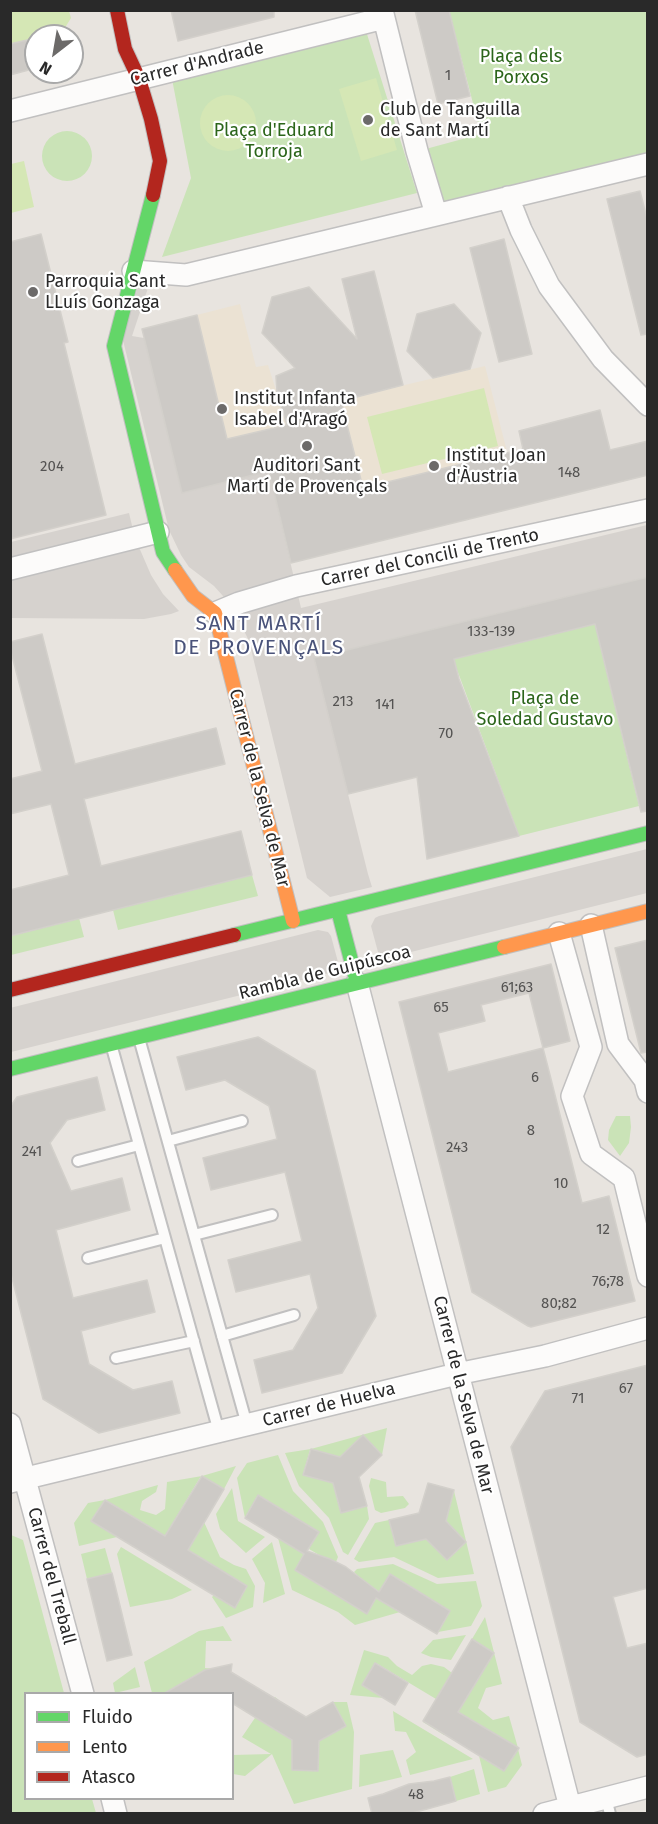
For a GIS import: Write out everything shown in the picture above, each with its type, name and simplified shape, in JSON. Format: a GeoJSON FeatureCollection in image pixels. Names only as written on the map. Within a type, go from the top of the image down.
{"type":"FeatureCollection","features":[{"type":"Feature","properties":{"kind":"street"},"geometry":{"type":"LineString","coordinates":[[117,10],[125,49],[139,79],[152,119],[160,161],[114,346],[163,552],[193,596],[215,614]]}},
{"type":"Feature","properties":{"kind":"street","name":"Carrer d'Andrade"},"geometry":{"type":"LineString","coordinates":[[10,111],[329,31],[383,14],[417,151],[436,214]]}},
{"type":"Feature","properties":{"kind":"street"},"geometry":{"type":"LineString","coordinates":[[133,271],[186,275],[648,164]]}},
{"type":"Feature","properties":{"kind":"street"},"geometry":{"type":"LineString","coordinates":[[508,197],[521,230],[549,286],[603,360],[648,405]]}},
{"type":"Feature","properties":{"kind":"street","name":"Carrer del Concili de Trento"},"geometry":{"type":"LineString","coordinates":[[215,614],[232,606],[296,586],[648,510]]}},
{"type":"Feature","properties":{"kind":"street"},"geometry":{"type":"LineString","coordinates":[[10,569],[158,532]]}},
{"type":"Feature","properties":{"kind":"street","name":"Carrer de la Selva de Mar"},"geometry":{"type":"LineString","coordinates":[[215,614],[293,921]]}},
{"type":"Feature","properties":{"kind":"street"},"geometry":{"type":"LineString","coordinates":[[10,990],[648,833]]}},
{"type":"Feature","properties":{"kind":"street"},"geometry":{"type":"LineString","coordinates":[[338,910],[357,983]]}},
{"type":"Feature","properties":{"kind":"street","name":"Rambla de Guipúscoa"},"geometry":{"type":"LineString","coordinates":[[10,1069],[648,911]]}},
{"type":"Feature","properties":{"kind":"street"},"geometry":{"type":"LineString","coordinates":[[591,925],[618,1044],[645,1080],[648,1092]]}},
{"type":"Feature","properties":{"kind":"street"},"geometry":{"type":"LineString","coordinates":[[559,933],[591,1047],[572,1096],[591,1154],[624,1178],[648,1275]]}},
{"type":"Feature","properties":{"kind":"street","name":"Carrer de la Selva de Mar"},"geometry":{"type":"LineString","coordinates":[[357,983],[457,1374],[580,1808]]}},
{"type":"Feature","properties":{"kind":"street","name":"Carrer de Huelva"},"geometry":{"type":"LineString","coordinates":[[17,1481],[457,1374],[545,1356],[648,1328]]}},
{"type":"Feature","properties":{"kind":"street","name":"Carrer del Treball"},"geometry":{"type":"LineString","coordinates":[[10,1424],[17,1481],[82,1692]]}},
{"type":"Feature","properties":{"kind":"street"},"geometry":{"type":"LineString","coordinates":[[544,1814],[608,1806],[648,1787]]}},
{"type":"Feature","properties":{"kind":"lane"},"geometry":{"type":"LineString","coordinates":[[139,1036],[247,1425]]}},
{"type":"Feature","properties":{"kind":"lane"},"geometry":{"type":"LineString","coordinates":[[111,1044],[219,1432]]}},
{"type":"Feature","properties":{"kind":"lane"},"geometry":{"type":"LineString","coordinates":[[168,1141],[242,1121]]}},
{"type":"Feature","properties":{"kind":"lane"},"geometry":{"type":"LineString","coordinates":[[78,1161],[139,1145]]}},
{"type":"Feature","properties":{"kind":"lane"},"geometry":{"type":"LineString","coordinates":[[194,1235],[272,1215]]}},
{"type":"Feature","properties":{"kind":"lane"},"geometry":{"type":"LineString","coordinates":[[88,1258],[165,1238]]}},
{"type":"Feature","properties":{"kind":"lane"},"geometry":{"type":"LineString","coordinates":[[222,1336],[294,1315]]}},
{"type":"Feature","properties":{"kind":"lane"},"geometry":{"type":"LineString","coordinates":[[116,1358],[194,1341]]}},
{"type":"Feature","properties":{"kind":"shaded area"},"geometry":{"type":"Polygon","coordinates":[[[139,284],[149,285],[132,336],[144,338],[183,493],[269,471],[301,608],[647,525],[647,577],[314,658],[372,887],[330,897],[307,878],[249,641],[232,606],[214,586],[189,567],[169,530],[122,336],[139,284]]]}},
{"type":"Feature","properties":{"kind":"shaded area"},"geometry":{"type":"Polygon","coordinates":[[[240,304],[256,367],[268,365],[287,425],[258,432],[269,471],[309,461],[368,509],[340,396],[371,393],[485,366],[521,506],[291,563],[269,472],[182,493],[142,329],[240,304]]]}},
{"type":"Feature","properties":{"kind":"shaded area"},"geometry":{"type":"Polygon","coordinates":[[[129,513],[135,538],[151,575],[163,594],[179,611],[144,619],[11,618],[11,542],[129,513]]]}},
{"type":"Feature","properties":{"kind":"shaded area"},"geometry":{"type":"Polygon","coordinates":[[[647,849],[647,893],[391,957],[378,952],[371,926],[375,918],[379,916],[647,849]]]}},
{"type":"Feature","properties":{"kind":"shaded area"},"geometry":{"type":"Polygon","coordinates":[[[318,930],[328,932],[331,936],[338,962],[335,970],[330,973],[11,1052],[10,1008],[318,930]]]}},
{"type":"Feature","properties":{"kind":"green space"},"geometry":{"type":"Polygon","coordinates":[[[10,11],[69,11],[71,18],[67,24],[24,24],[24,41],[11,44],[10,11]]]}},
{"type":"Feature","properties":{"kind":"green space","name":"Plaça dels Porxos"},"geometry":{"type":"Polygon","coordinates":[[[449,11],[647,11],[647,159],[437,210],[422,150],[481,134],[449,11]]]}},
{"type":"Feature","properties":{"kind":"green space","name":"Plaça d'Eduard Torroja"},"geometry":{"type":"Polygon","coordinates":[[[366,31],[417,193],[162,257],[191,178],[172,79],[366,31]]]}},
{"type":"Feature","properties":{"kind":"green space","name":"Club de Tanguilla de Sant Martí"},"geometry":{"type":"Polygon","coordinates":[[[376,78],[397,150],[361,161],[339,89],[376,78]]]}},
{"type":"Feature","properties":{"kind":"green space"},"geometry":{"type":"Polygon","coordinates":[[[222,95],[234,95],[244,99],[252,107],[256,123],[252,139],[244,147],[234,151],[222,151],[212,147],[204,139],[200,129],[200,117],[204,107],[212,99],[222,95]]]}},
{"type":"Feature","properties":{"kind":"green space"},"geometry":{"type":"Polygon","coordinates":[[[67,131],[76,133],[87,142],[92,156],[90,165],[81,176],[67,181],[58,179],[47,170],[42,156],[44,147],[53,136],[67,131]]]}},
{"type":"Feature","properties":{"kind":"green space"},"geometry":{"type":"Polygon","coordinates":[[[24,161],[34,207],[11,213],[11,164],[24,161]]]}},
{"type":"Feature","properties":{"kind":"green space"},"geometry":{"type":"Polygon","coordinates":[[[484,388],[498,446],[382,474],[367,417],[484,388]]]}},
{"type":"Feature","properties":{"kind":"green space","name":"Plaça de Soledad Gustavo"},"geometry":{"type":"Polygon","coordinates":[[[595,624],[639,806],[519,836],[456,667],[402,671],[595,624]]]}},
{"type":"Feature","properties":{"kind":"green space"},"geometry":{"type":"Polygon","coordinates":[[[252,875],[258,896],[118,930],[113,910],[252,875]]]}},
{"type":"Feature","properties":{"kind":"green space"},"geometry":{"type":"Polygon","coordinates":[[[79,918],[84,937],[11,955],[11,936],[79,918]]]}},
{"type":"Feature","properties":{"kind":"green space"},"geometry":{"type":"Polygon","coordinates":[[[616,1116],[630,1116],[629,1143],[620,1156],[608,1140],[609,1130],[616,1116]]]}},
{"type":"Feature","properties":{"kind":"green space"},"geometry":{"type":"Polygon","coordinates":[[[387,1428],[382,1455],[350,1463],[310,1450],[303,1474],[333,1472],[341,1513],[367,1506],[369,1519],[348,1555],[343,1552],[329,1518],[299,1486],[285,1453],[311,1449],[387,1428]]]}},
{"type":"Feature","properties":{"kind":"green space"},"geometry":{"type":"Polygon","coordinates":[[[278,1455],[293,1491],[323,1522],[338,1557],[336,1562],[309,1549],[318,1532],[258,1495],[245,1518],[237,1478],[247,1463],[278,1455]]]}},
{"type":"Feature","properties":{"kind":"green space"},"geometry":{"type":"Polygon","coordinates":[[[236,1466],[224,1489],[202,1476],[236,1466]]]}},
{"type":"Feature","properties":{"kind":"green space"},"geometry":{"type":"Polygon","coordinates":[[[201,1476],[165,1536],[105,1500],[158,1485],[156,1492],[142,1501],[140,1510],[156,1515],[165,1509],[167,1482],[201,1476]]]}},
{"type":"Feature","properties":{"kind":"green space"},"geometry":{"type":"Polygon","coordinates":[[[371,1478],[386,1482],[387,1497],[403,1496],[409,1504],[405,1508],[381,1513],[375,1510],[369,1486],[371,1478]]]}},
{"type":"Feature","properties":{"kind":"green space"},"geometry":{"type":"Polygon","coordinates":[[[232,1488],[238,1521],[265,1537],[246,1553],[220,1529],[216,1514],[232,1488]]]}},
{"type":"Feature","properties":{"kind":"green space"},"geometry":{"type":"Polygon","coordinates":[[[454,1491],[474,1574],[438,1578],[394,1557],[359,1562],[354,1559],[375,1523],[389,1520],[396,1546],[423,1539],[421,1530],[428,1541],[447,1560],[466,1542],[448,1524],[437,1527],[447,1517],[454,1491]]]}},
{"type":"Feature","properties":{"kind":"green space"},"geometry":{"type":"Polygon","coordinates":[[[105,1500],[92,1521],[117,1537],[79,1546],[74,1523],[88,1503],[105,1500]]]}},
{"type":"Feature","properties":{"kind":"green space"},"geometry":{"type":"Polygon","coordinates":[[[204,1522],[220,1557],[246,1569],[255,1586],[253,1607],[226,1618],[212,1597],[214,1595],[235,1608],[247,1586],[188,1550],[204,1522]]]}},
{"type":"Feature","properties":{"kind":"green space"},"geometry":{"type":"Polygon","coordinates":[[[11,1535],[23,1540],[64,1692],[24,1692],[24,1800],[92,1800],[96,1813],[11,1813],[11,1535]]]}},
{"type":"Feature","properties":{"kind":"green space"},"geometry":{"type":"Polygon","coordinates":[[[278,1538],[304,1554],[367,1613],[376,1598],[400,1612],[355,1625],[338,1612],[292,1590],[278,1538]]]}},
{"type":"Feature","properties":{"kind":"green space"},"geometry":{"type":"Polygon","coordinates":[[[272,1542],[285,1594],[263,1603],[265,1583],[252,1559],[272,1542]]]}},
{"type":"Feature","properties":{"kind":"green space"},"geometry":{"type":"Polygon","coordinates":[[[121,1547],[192,1590],[172,1599],[130,1607],[117,1554],[121,1547]]]}},
{"type":"Feature","properties":{"kind":"green space"},"geometry":{"type":"Polygon","coordinates":[[[105,1548],[112,1573],[87,1579],[81,1554],[105,1548]]]}},
{"type":"Feature","properties":{"kind":"green space"},"geometry":{"type":"Polygon","coordinates":[[[393,1564],[437,1584],[476,1581],[482,1606],[471,1626],[438,1632],[450,1611],[390,1575],[380,1592],[354,1572],[357,1569],[393,1564]]]}},
{"type":"Feature","properties":{"kind":"green space"},"geometry":{"type":"Polygon","coordinates":[[[485,1617],[502,1684],[486,1688],[478,1708],[493,1720],[509,1716],[518,1748],[458,1712],[494,1653],[472,1639],[485,1617]]]}},
{"type":"Feature","properties":{"kind":"green space"},"geometry":{"type":"Polygon","coordinates":[[[223,1626],[232,1641],[206,1641],[205,1668],[215,1669],[201,1672],[178,1685],[182,1692],[152,1692],[144,1662],[199,1631],[223,1626]]]}},
{"type":"Feature","properties":{"kind":"green space"},"geometry":{"type":"Polygon","coordinates":[[[466,1635],[451,1660],[421,1653],[433,1640],[466,1635]]]}},
{"type":"Feature","properties":{"kind":"green space"},"geometry":{"type":"Polygon","coordinates":[[[364,1650],[388,1657],[412,1675],[422,1666],[431,1664],[444,1667],[452,1673],[457,1713],[444,1735],[423,1722],[436,1699],[376,1663],[362,1685],[383,1698],[350,1695],[364,1650]]]}},
{"type":"Feature","properties":{"kind":"green space"},"geometry":{"type":"Polygon","coordinates":[[[135,1667],[140,1687],[115,1692],[113,1683],[135,1667]]]}},
{"type":"Feature","properties":{"kind":"green space"},"geometry":{"type":"Polygon","coordinates":[[[275,1697],[280,1701],[267,1724],[295,1731],[292,1744],[292,1770],[318,1771],[319,1744],[309,1743],[346,1726],[333,1702],[347,1702],[354,1732],[352,1789],[294,1804],[272,1754],[245,1776],[234,1774],[234,1755],[271,1754],[242,1737],[261,1709],[275,1697]]]}},
{"type":"Feature","properties":{"kind":"green space"},"geometry":{"type":"Polygon","coordinates":[[[393,1711],[473,1759],[410,1775],[406,1760],[416,1752],[406,1732],[395,1731],[393,1711]]]}},
{"type":"Feature","properties":{"kind":"green space"},"geometry":{"type":"Polygon","coordinates":[[[518,1749],[522,1765],[506,1787],[488,1792],[479,1756],[504,1771],[518,1749]]]}},
{"type":"Feature","properties":{"kind":"green space"},"geometry":{"type":"Polygon","coordinates":[[[393,1750],[402,1777],[359,1787],[360,1755],[393,1750]]]}},
{"type":"Feature","properties":{"kind":"green space"},"geometry":{"type":"Polygon","coordinates":[[[474,1769],[480,1794],[456,1801],[450,1777],[474,1769]]]}},
{"type":"Feature","properties":{"kind":"building"},"geometry":{"type":"Polygon","coordinates":[[[171,10],[274,10],[274,17],[178,41],[171,10]]]}},
{"type":"Feature","properties":{"kind":"building"},"geometry":{"type":"Polygon","coordinates":[[[415,10],[449,10],[470,96],[438,104],[415,10]]]}},
{"type":"Feature","properties":{"kind":"building"},"geometry":{"type":"Polygon","coordinates":[[[24,41],[24,71],[10,75],[10,44],[24,41]]]}},
{"type":"Feature","properties":{"kind":"building"},"geometry":{"type":"Polygon","coordinates":[[[640,191],[648,222],[648,334],[641,335],[607,199],[640,191]]]}},
{"type":"Feature","properties":{"kind":"building"},"geometry":{"type":"Polygon","coordinates":[[[41,234],[68,342],[64,343],[106,515],[10,539],[10,242],[41,234]]]}},
{"type":"Feature","properties":{"kind":"building"},"geometry":{"type":"Polygon","coordinates":[[[504,239],[532,354],[499,362],[470,248],[504,239]]]}},
{"type":"Feature","properties":{"kind":"building"},"geometry":{"type":"Polygon","coordinates":[[[374,271],[403,385],[341,401],[363,488],[523,449],[519,431],[600,410],[610,450],[648,441],[648,475],[291,563],[269,471],[182,493],[142,329],[197,315],[227,439],[287,425],[277,393],[276,376],[295,368],[262,333],[272,297],[309,287],[357,339],[342,279],[374,271]]]}},
{"type":"Feature","properties":{"kind":"building"},"geometry":{"type":"Polygon","coordinates":[[[454,304],[481,333],[470,369],[433,378],[407,351],[417,314],[454,304]]]}},
{"type":"Feature","properties":{"kind":"building"},"geometry":{"type":"Polygon","coordinates":[[[648,577],[648,811],[641,812],[595,624],[454,659],[459,679],[519,836],[427,859],[417,777],[348,794],[314,658],[648,577]]]}},
{"type":"Feature","properties":{"kind":"building"},"geometry":{"type":"Polygon","coordinates":[[[42,634],[75,764],[216,728],[225,764],[84,799],[101,866],[241,831],[252,875],[10,936],[10,890],[69,875],[51,804],[10,814],[10,779],[42,771],[10,642],[42,634]]]}},
{"type":"Feature","properties":{"kind":"building"},"geometry":{"type":"Polygon","coordinates":[[[648,940],[648,1052],[641,1053],[615,948],[648,940]]]}},
{"type":"Feature","properties":{"kind":"building"},"geometry":{"type":"Polygon","coordinates":[[[551,964],[570,1041],[543,1048],[582,1203],[609,1196],[635,1301],[531,1327],[472,1292],[399,1002],[551,964]],[[529,993],[481,1005],[485,1021],[438,1033],[448,1072],[543,1048],[529,993]]]}},
{"type":"Feature","properties":{"kind":"building"},"geometry":{"type":"Polygon","coordinates":[[[258,1037],[315,1071],[376,1316],[342,1373],[262,1393],[254,1360],[293,1350],[318,1308],[310,1274],[236,1292],[228,1260],[302,1241],[285,1172],[211,1190],[203,1158],[277,1139],[269,1106],[225,1080],[186,1090],[177,1057],[258,1037]]]}},
{"type":"Feature","properties":{"kind":"building"},"geometry":{"type":"Polygon","coordinates":[[[97,1077],[105,1110],[67,1120],[50,1143],[71,1191],[122,1178],[130,1210],[56,1230],[73,1298],[147,1280],[155,1312],[81,1331],[89,1364],[133,1390],[172,1381],[180,1413],[99,1433],[43,1399],[10,1270],[10,1107],[17,1097],[97,1077]]]}},
{"type":"Feature","properties":{"kind":"building"},"geometry":{"type":"Polygon","coordinates":[[[648,1365],[648,1588],[613,1597],[627,1648],[648,1643],[648,1754],[637,1757],[580,1722],[511,1447],[545,1391],[648,1365]]]}},
{"type":"Feature","properties":{"kind":"building"},"geometry":{"type":"Polygon","coordinates":[[[363,1435],[382,1455],[359,1477],[367,1506],[341,1513],[333,1483],[303,1475],[311,1449],[340,1457],[363,1435]]]}},
{"type":"Feature","properties":{"kind":"building"},"geometry":{"type":"Polygon","coordinates":[[[202,1476],[224,1489],[188,1550],[247,1586],[235,1608],[91,1521],[105,1500],[165,1536],[202,1476]]]}},
{"type":"Feature","properties":{"kind":"building"},"geometry":{"type":"Polygon","coordinates":[[[428,1483],[454,1490],[446,1521],[466,1542],[447,1560],[426,1539],[396,1546],[389,1520],[419,1513],[428,1483]]]}},
{"type":"Feature","properties":{"kind":"building"},"geometry":{"type":"Polygon","coordinates":[[[258,1495],[319,1532],[307,1551],[346,1567],[379,1592],[390,1574],[450,1611],[437,1634],[376,1598],[367,1614],[295,1570],[304,1554],[245,1518],[258,1495]]]}},
{"type":"Feature","properties":{"kind":"building"},"geometry":{"type":"Polygon","coordinates":[[[112,1573],[132,1655],[107,1661],[87,1579],[112,1573]]]}},
{"type":"Feature","properties":{"kind":"building"},"geometry":{"type":"Polygon","coordinates":[[[472,1639],[494,1653],[458,1712],[519,1748],[504,1771],[423,1721],[472,1639]]]}},
{"type":"Feature","properties":{"kind":"building"},"geometry":{"type":"Polygon","coordinates":[[[375,1663],[408,1683],[395,1705],[362,1685],[375,1663]]]}},
{"type":"Feature","properties":{"kind":"building"},"geometry":{"type":"Polygon","coordinates":[[[232,1664],[231,1672],[306,1717],[333,1702],[346,1726],[319,1741],[318,1771],[292,1770],[292,1740],[234,1704],[234,1692],[166,1692],[205,1670],[232,1664]]]}},
{"type":"Feature","properties":{"kind":"building"},"geometry":{"type":"Polygon","coordinates":[[[450,1777],[456,1801],[409,1814],[372,1814],[368,1798],[409,1784],[450,1777]]]}},
{"type":"Feature","properties":{"kind":"traffic: fast"},"geometry":{"type":"LineString","coordinates":[[153,195],[114,346],[163,552],[175,570]]}},
{"type":"Feature","properties":{"kind":"traffic: fast"},"geometry":{"type":"LineString","coordinates":[[234,935],[648,833]]}},
{"type":"Feature","properties":{"kind":"traffic: fast"},"geometry":{"type":"LineString","coordinates":[[338,910],[357,983]]}},
{"type":"Feature","properties":{"kind":"traffic: fast"},"geometry":{"type":"LineString","coordinates":[[10,1069],[504,947]]}},
{"type":"Feature","properties":{"kind":"traffic: slow"},"geometry":{"type":"LineString","coordinates":[[175,570],[193,596],[215,613],[293,921]]}},
{"type":"Feature","properties":{"kind":"traffic: slow"},"geometry":{"type":"LineString","coordinates":[[504,947],[648,911]]}},
{"type":"Feature","properties":{"kind":"traffic: jam"},"geometry":{"type":"LineString","coordinates":[[117,10],[125,49],[139,79],[160,161],[153,195]]}},
{"type":"Feature","properties":{"kind":"traffic: jam"},"geometry":{"type":"LineString","coordinates":[[10,990],[234,935]]}},
{"type":"Feature","properties":{"kind":"place","name":"Club de Tanguilla de Sant Martí"},"geometry":{"type":"Point","coordinates":[368,120]}},
{"type":"Feature","properties":{"kind":"place","name":"Parroquia Sant LLuís Gonzaga"},"geometry":{"type":"Point","coordinates":[33,292]}},
{"type":"Feature","properties":{"kind":"place","name":"Institut Infanta Isabel d'Aragó"},"geometry":{"type":"Point","coordinates":[222,409]}},
{"type":"Feature","properties":{"kind":"place","name":"Auditori Sant Martí de Provençals"},"geometry":{"type":"Point","coordinates":[307,446]}},
{"type":"Feature","properties":{"kind":"place","name":"Institut Joan d'Àustria"},"geometry":{"type":"Point","coordinates":[434,466]}},
{"type":"Feature","properties":{"kind":"district","name":"SANT MARTÍ DE PROVENÇALS"},"geometry":{"type":"Point","coordinates":[259,636]}}]}
